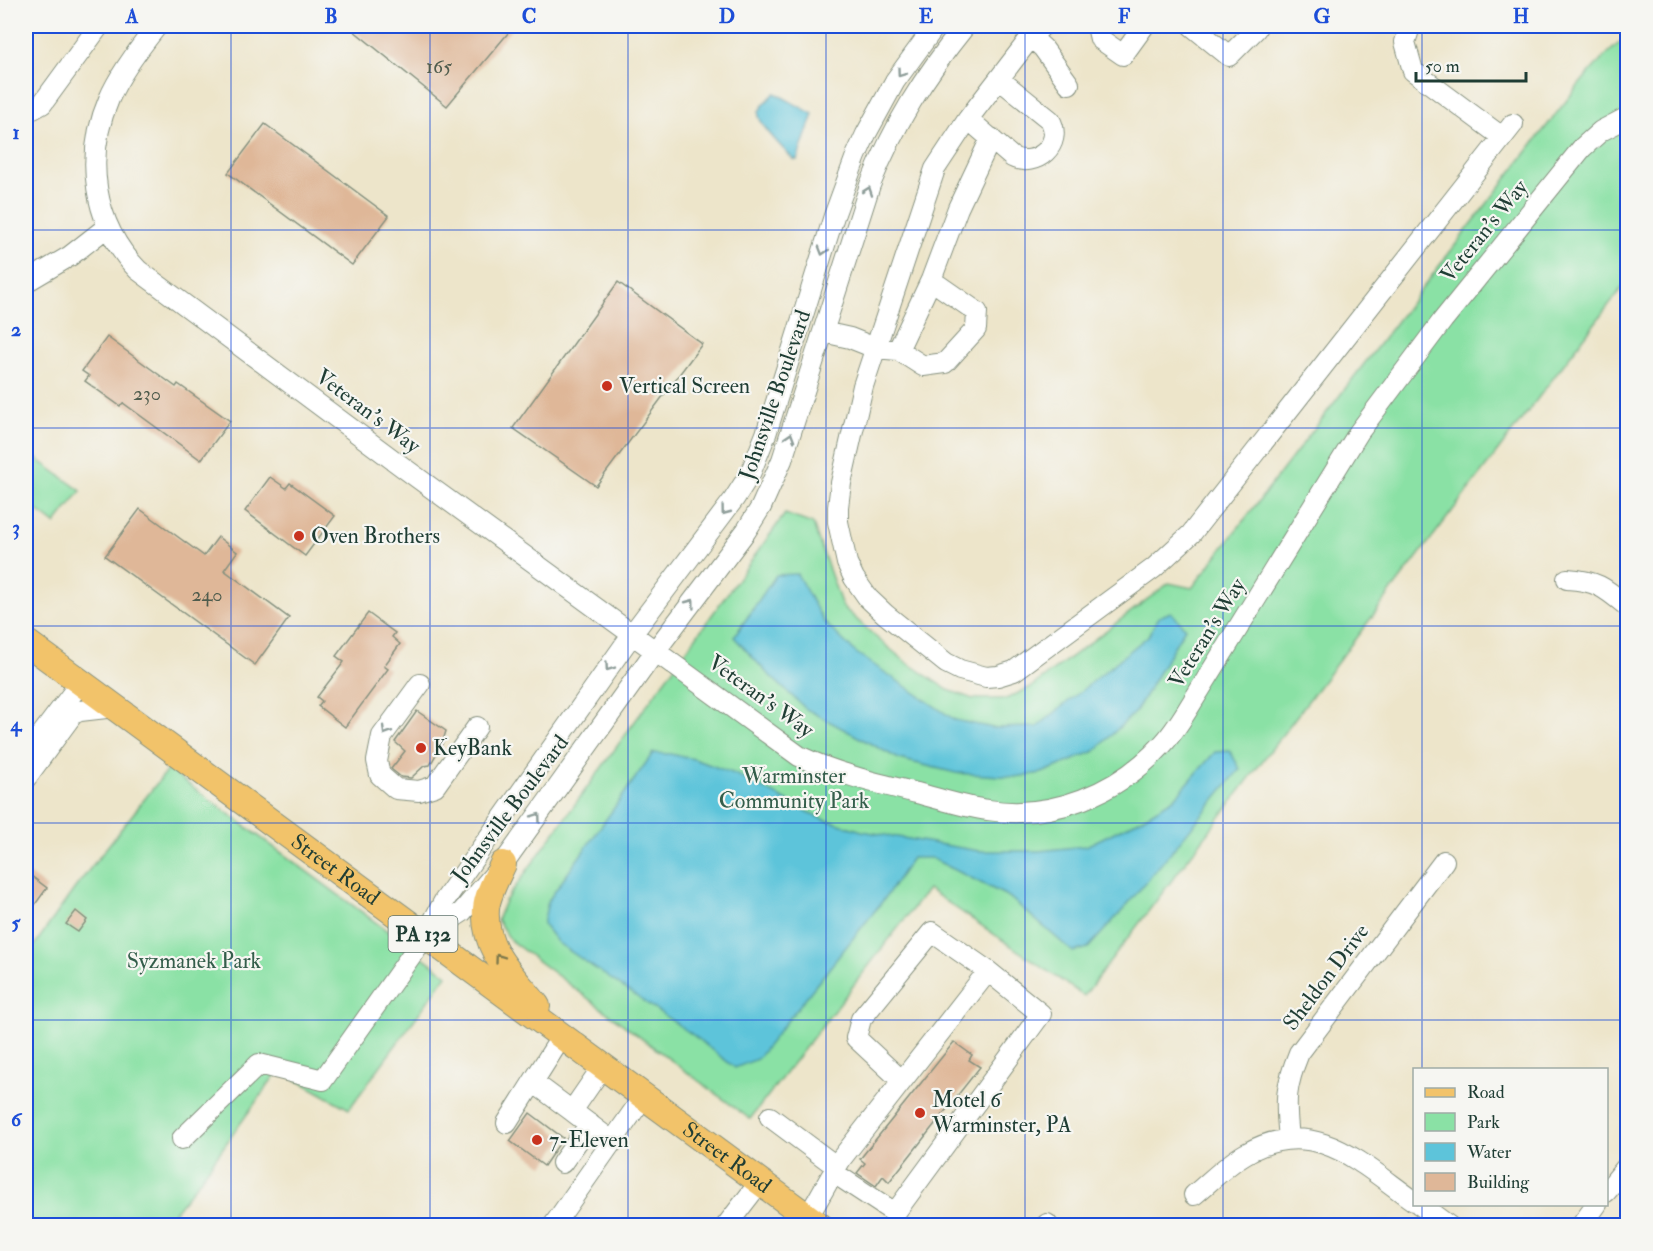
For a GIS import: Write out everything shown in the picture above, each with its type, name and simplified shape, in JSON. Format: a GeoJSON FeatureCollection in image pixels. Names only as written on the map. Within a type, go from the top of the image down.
{"type":"FeatureCollection","features":[{"type":"Feature","properties":{"kind":"main road","name":"Street Road"},"geometry":{"type":"LineString","coordinates":[[26,642],[814,1221]]}},
{"type":"Feature","properties":{"kind":"main road"},"geometry":{"type":"LineString","coordinates":[[502,864],[486,907],[488,937],[495,954],[562,1036]]}},
{"type":"Feature","properties":{"kind":"street"},"geometry":{"type":"LineString","coordinates":[[26,109],[33,109],[42,104],[99,26]]}},
{"type":"Feature","properties":{"kind":"street","name":"Johnsville Boulevard"},"geometry":{"type":"LineString","coordinates":[[425,936],[444,901],[633,633],[734,500],[750,474],[766,434],[834,216],[856,156],[895,81],[935,26]]}},
{"type":"Feature","properties":{"kind":"street","name":"Johnsville Boulevard"},"geometry":{"type":"LineString","coordinates":[[425,936],[462,912],[502,864],[656,650],[746,531],[761,507],[782,460],[870,185],[881,158],[905,110],[934,65],[964,26]]}},
{"type":"Feature","properties":{"kind":"street"},"geometry":{"type":"LineString","coordinates":[[1097,26],[1100,39],[1123,55],[1144,26]]}},
{"type":"Feature","properties":{"kind":"street"},"geometry":{"type":"LineString","coordinates":[[1192,26],[1229,56],[1256,29],[1255,26]]}},
{"type":"Feature","properties":{"kind":"street","name":"Veteran's Way"},"geometry":{"type":"LineString","coordinates":[[151,28],[113,92],[96,142],[95,188],[107,227],[119,248],[138,270],[404,468],[799,756],[841,774],[999,811],[1038,811],[1076,802],[1100,792],[1146,762],[1176,728],[1359,432],[1443,320],[1582,148],[1601,131],[1628,117]]}},
{"type":"Feature","properties":{"kind":"street"},"geometry":{"type":"LineString","coordinates":[[1037,31],[968,119],[935,169],[863,386],[841,483],[838,507],[839,530],[847,563],[868,597],[905,631],[946,663],[970,674],[986,677],[1014,671],[1040,653],[1154,568],[1191,534],[1507,131],[1413,71],[1405,42],[1408,33]]}},
{"type":"Feature","properties":{"kind":"street"},"geometry":{"type":"LineString","coordinates":[[1037,31],[1043,48],[1070,84]]}},
{"type":"Feature","properties":{"kind":"street"},"geometry":{"type":"LineString","coordinates":[[968,119],[1018,160],[1041,157],[1049,148],[1054,137],[1054,127],[1050,120],[999,78]]}},
{"type":"Feature","properties":{"kind":"street"},"geometry":{"type":"LineString","coordinates":[[898,350],[931,280],[958,208],[991,138]]}},
{"type":"Feature","properties":{"kind":"street"},"geometry":{"type":"LineString","coordinates":[[26,282],[70,256],[107,227]]}},
{"type":"Feature","properties":{"kind":"street"},"geometry":{"type":"LineString","coordinates":[[823,332],[850,338],[874,348],[898,350],[923,366],[945,363],[975,329],[977,312],[931,280]]}},
{"type":"Feature","properties":{"kind":"street"},"geometry":{"type":"LineString","coordinates":[[1567,579],[1593,582],[1606,589],[1628,607]]}},
{"type":"Feature","properties":{"kind":"street"},"geometry":{"type":"LineString","coordinates":[[26,755],[81,682]]}},
{"type":"Feature","properties":{"kind":"street"},"geometry":{"type":"LineString","coordinates":[[420,684],[382,736],[377,761],[380,775],[396,789],[419,791],[435,786],[477,727]]}},
{"type":"Feature","properties":{"kind":"street"},"geometry":{"type":"LineString","coordinates":[[26,778],[73,714],[80,711],[115,707]]}},
{"type":"Feature","properties":{"kind":"street","name":"Sheldon Drive"},"geometry":{"type":"LineString","coordinates":[[1288,1138],[1286,1093],[1290,1074],[1299,1053],[1444,861]]}},
{"type":"Feature","properties":{"kind":"street"},"geometry":{"type":"LineString","coordinates":[[770,1117],[836,1170],[895,1213],[1041,1014],[988,971],[932,932],[861,1019],[856,1038],[902,1081]]}},
{"type":"Feature","properties":{"kind":"street"},"geometry":{"type":"LineString","coordinates":[[182,1139],[259,1065],[323,1080],[425,936]]}},
{"type":"Feature","properties":{"kind":"street"},"geometry":{"type":"LineString","coordinates":[[814,1221],[836,1170],[988,971]]}},
{"type":"Feature","properties":{"kind":"street"},"geometry":{"type":"LineString","coordinates":[[507,1123],[562,1036]]}},
{"type":"Feature","properties":{"kind":"street"},"geometry":{"type":"LineString","coordinates":[[572,1111],[603,1066]]}},
{"type":"Feature","properties":{"kind":"street"},"geometry":{"type":"LineString","coordinates":[[533,1082],[613,1142]]}},
{"type":"Feature","properties":{"kind":"street"},"geometry":{"type":"LineString","coordinates":[[553,1226],[644,1096]]}},
{"type":"Feature","properties":{"kind":"street"},"geometry":{"type":"LineString","coordinates":[[562,1163],[590,1124]]}},
{"type":"Feature","properties":{"kind":"street"},"geometry":{"type":"LineString","coordinates":[[1194,1195],[1243,1155],[1261,1146],[1288,1138],[1307,1139],[1344,1151],[1413,1200]]}},
{"type":"Feature","properties":{"kind":"street"},"geometry":{"type":"LineString","coordinates":[[1608,1190],[1628,1165]]}},
{"type":"Feature","properties":{"kind":"street"},"geometry":{"type":"LineString","coordinates":[[728,1225],[760,1182]]}},
{"type":"Feature","properties":{"kind":"street"},"geometry":{"type":"LineString","coordinates":[[1422,1206],[1449,1226]]}},
{"type":"Feature","properties":{"kind":"street"},"geometry":{"type":"LineString","coordinates":[[1581,1226],[1596,1206]]}},
{"type":"Feature","properties":{"kind":"green space","name":"Warminster Community Park"},"geometry":{"type":"Polygon","coordinates":[[[1627,37],[1627,281],[1084,996],[928,889],[750,1119],[511,941],[497,920],[505,901],[785,514],[813,524],[842,606],[906,662],[948,690],[973,699],[1006,699],[1031,687],[1169,583],[1192,588],[1569,97],[1602,59],[1627,37]]]}},
{"type":"Feature","properties":{"kind":"green space"},"geometry":{"type":"Polygon","coordinates":[[[26,451],[81,491],[55,524],[26,502],[26,451]]]}},
{"type":"Feature","properties":{"kind":"green space","name":"Syzmanek Park"},"geometry":{"type":"Polygon","coordinates":[[[168,769],[447,975],[349,1109],[279,1070],[199,1181],[164,1225],[26,1226],[26,957],[75,888],[168,769]]]}},
{"type":"Feature","properties":{"kind":"water"},"geometry":{"type":"Polygon","coordinates":[[[775,93],[813,114],[797,160],[793,159],[772,136],[759,117],[762,107],[775,93]]]}},
{"type":"Feature","properties":{"kind":"water"},"geometry":{"type":"Polygon","coordinates":[[[797,574],[824,622],[855,652],[955,720],[993,728],[1037,727],[1148,636],[1159,617],[1171,612],[1185,628],[1136,711],[1095,751],[1042,773],[1015,777],[956,773],[899,759],[806,709],[766,672],[734,637],[776,575],[797,574]]]}},
{"type":"Feature","properties":{"kind":"water"},"geometry":{"type":"Polygon","coordinates":[[[1230,751],[1240,769],[1122,911],[1088,948],[1073,952],[1009,897],[931,858],[912,858],[885,898],[757,1059],[735,1068],[693,1035],[558,943],[543,924],[548,901],[653,753],[694,759],[735,774],[820,818],[862,831],[979,851],[1039,851],[1086,846],[1139,820],[1174,799],[1215,752],[1230,751]]]}},
{"type":"Feature","properties":{"kind":"building"},"geometry":{"type":"Polygon","coordinates":[[[348,26],[514,26],[447,106],[348,26]]]}},
{"type":"Feature","properties":{"kind":"building"},"geometry":{"type":"Polygon","coordinates":[[[265,124],[389,216],[352,265],[228,173],[265,124]]]}},
{"type":"Feature","properties":{"kind":"building","name":"Vertical Screen"},"geometry":{"type":"Polygon","coordinates":[[[618,282],[702,344],[596,486],[513,428],[618,282]]]}},
{"type":"Feature","properties":{"kind":"building"},"geometry":{"type":"Polygon","coordinates":[[[107,337],[176,387],[178,384],[230,421],[201,460],[123,403],[120,406],[85,381],[89,376],[82,371],[107,337]]]}},
{"type":"Feature","properties":{"kind":"building","name":"Oven Brothers"},"geometry":{"type":"Polygon","coordinates":[[[270,477],[286,488],[290,483],[335,516],[305,556],[245,511],[270,477]]]}},
{"type":"Feature","properties":{"kind":"building"},"geometry":{"type":"Polygon","coordinates":[[[140,509],[204,556],[218,537],[237,552],[224,570],[289,618],[255,665],[105,556],[140,509]]]}},
{"type":"Feature","properties":{"kind":"building"},"geometry":{"type":"Polygon","coordinates":[[[368,613],[395,633],[392,637],[400,644],[384,666],[388,669],[345,727],[318,706],[322,701],[317,697],[344,662],[336,656],[368,613]]]}},
{"type":"Feature","properties":{"kind":"building","name":"KeyBank"},"geometry":{"type":"Polygon","coordinates":[[[417,711],[446,731],[442,744],[430,765],[424,766],[411,778],[401,777],[391,769],[405,751],[395,742],[417,711]]]}},
{"type":"Feature","properties":{"kind":"building"},"geometry":{"type":"Polygon","coordinates":[[[26,872],[47,888],[26,917],[26,872]]]}},
{"type":"Feature","properties":{"kind":"building"},"geometry":{"type":"Polygon","coordinates":[[[76,911],[87,920],[78,932],[66,924],[76,911]]]}},
{"type":"Feature","properties":{"kind":"building","name":"Motel 6 Warminster, PA"},"geometry":{"type":"Polygon","coordinates":[[[954,1042],[972,1055],[969,1060],[980,1067],[889,1182],[883,1176],[876,1186],[857,1173],[865,1163],[860,1159],[954,1042]]]}},
{"type":"Feature","properties":{"kind":"building","name":"7-Eleven"},"geometry":{"type":"Polygon","coordinates":[[[530,1113],[563,1138],[544,1166],[510,1141],[530,1113]]]}},
{"type":"Feature","properties":{"kind":"place","name":"Vertical Screen"},"geometry":{"type":"Point","coordinates":[607,386]}},
{"type":"Feature","properties":{"kind":"place","name":"Oven Brothers"},"geometry":{"type":"Point","coordinates":[299,536]}},
{"type":"Feature","properties":{"kind":"place","name":"KeyBank"},"geometry":{"type":"Point","coordinates":[421,748]}},
{"type":"Feature","properties":{"kind":"place","name":"Motel 6 Warminster, PA"},"geometry":{"type":"Point","coordinates":[920,1113]}},
{"type":"Feature","properties":{"kind":"place","name":"7-Eleven"},"geometry":{"type":"Point","coordinates":[537,1140]}}]}
